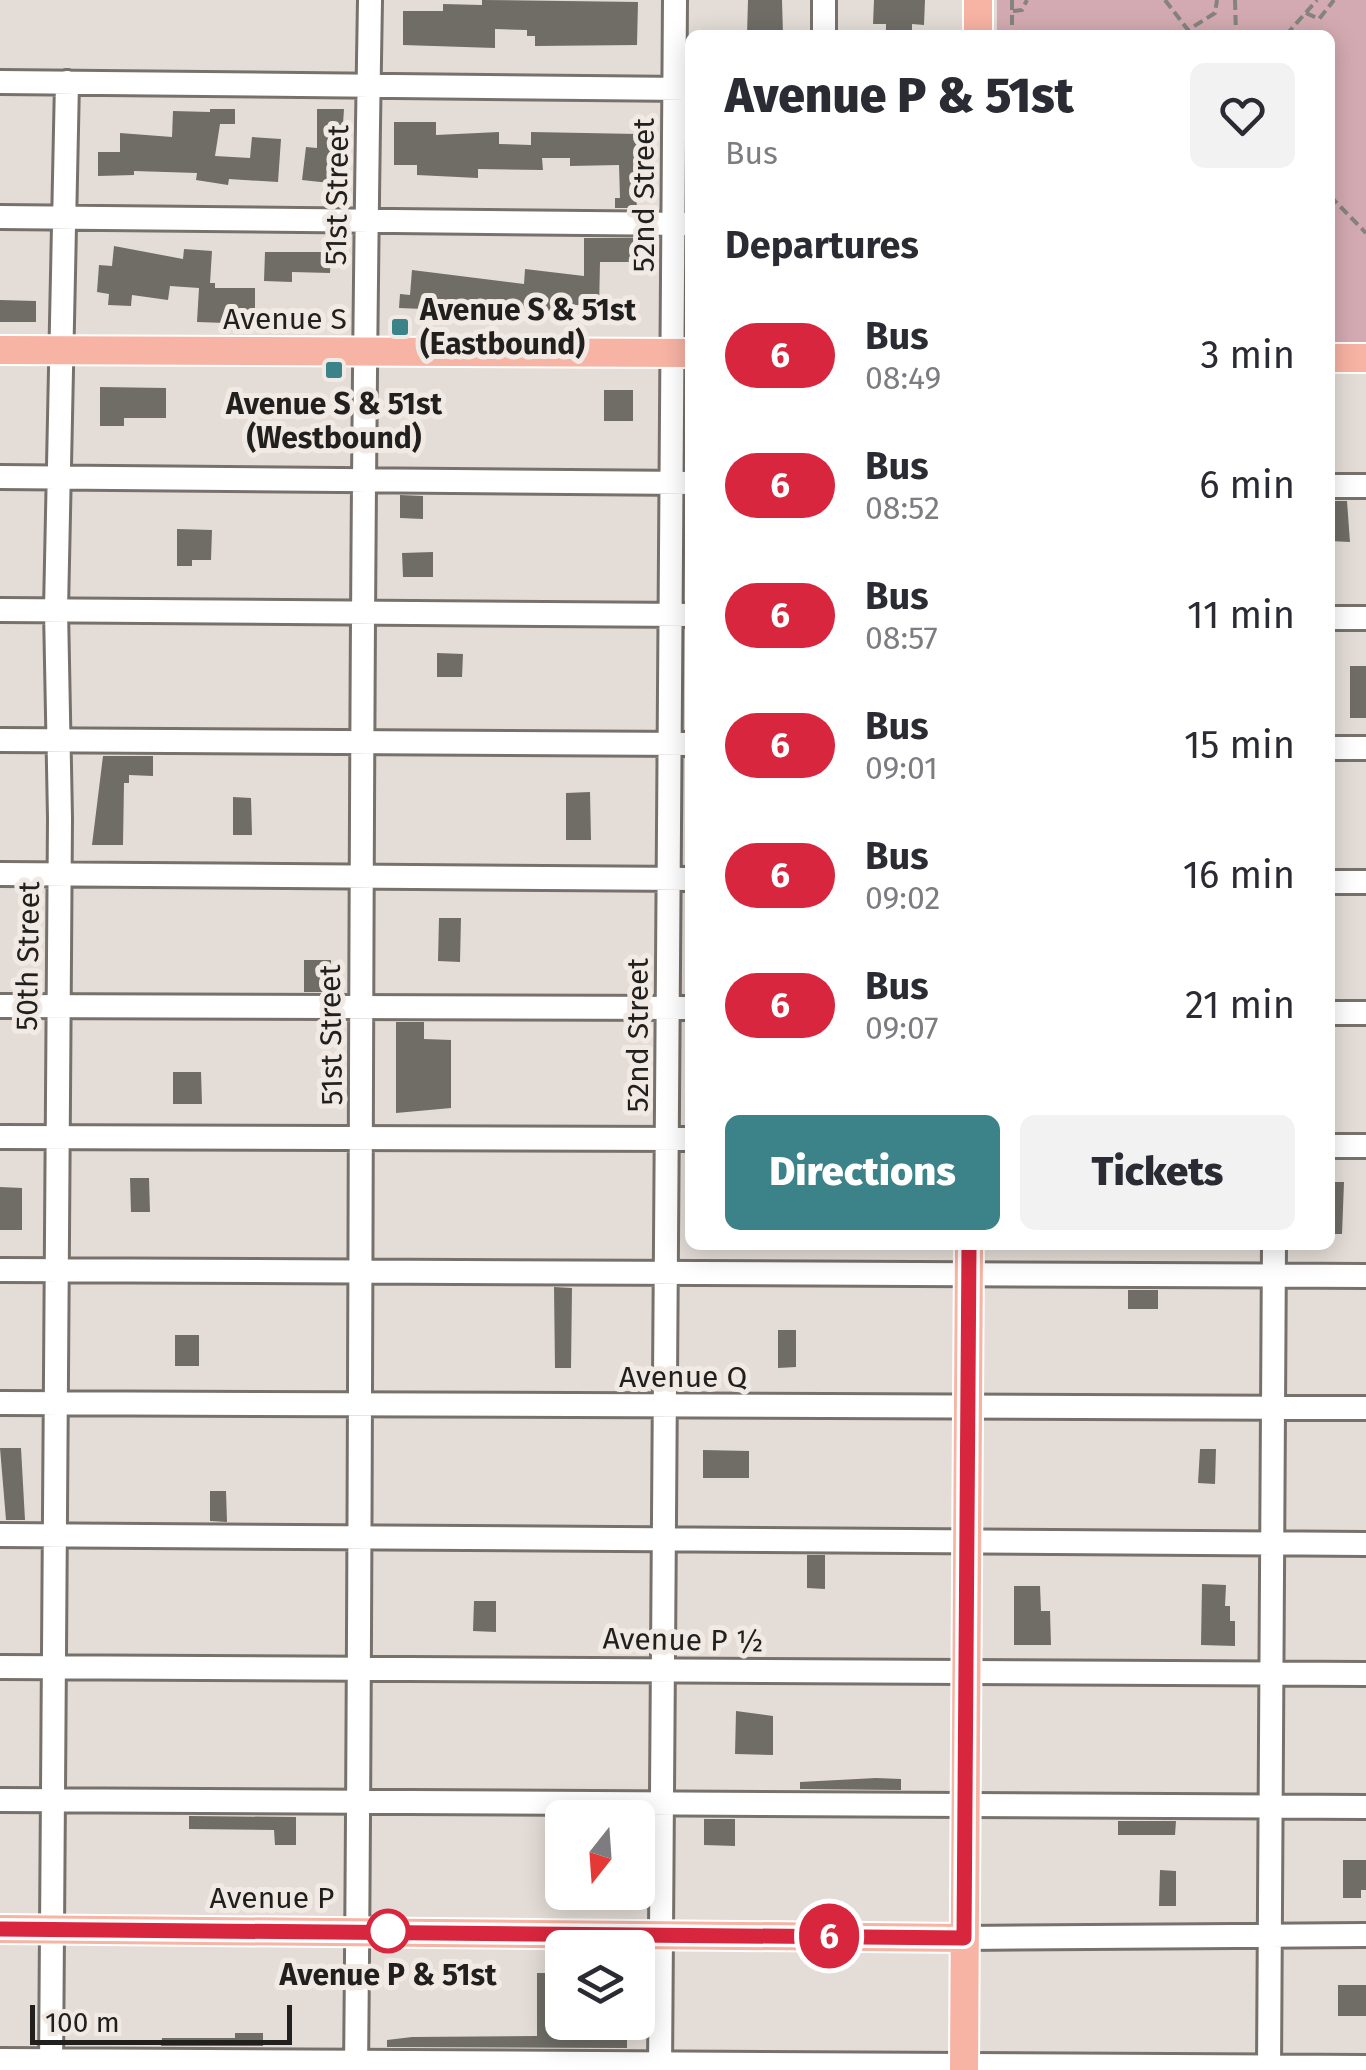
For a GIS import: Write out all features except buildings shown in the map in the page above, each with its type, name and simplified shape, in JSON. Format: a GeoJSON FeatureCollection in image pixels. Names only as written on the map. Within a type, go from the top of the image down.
{"type":"FeatureCollection","features":[{"type":"Feature","properties":{"kind":"main road"},"geometry":{"type":"LineString","coordinates":[[978,0],[978,30]]}},
{"type":"Feature","properties":{"kind":"main road","name":"Avenue S"},"geometry":{"type":"LineString","coordinates":[[0,350],[681,353]]}},
{"type":"Feature","properties":{"kind":"main road"},"geometry":{"type":"LineString","coordinates":[[1335,358],[1366,358]]}},
{"type":"Feature","properties":{"kind":"main road"},"geometry":{"type":"LineString","coordinates":[[964,2068],[969,1250]]}},
{"type":"Feature","properties":{"kind":"main road","name":"Avenue P"},"geometry":{"type":"LineString","coordinates":[[0,1929],[964,1938]]}},
{"type":"Feature","properties":{"kind":"street","name":"51st Street"},"geometry":{"type":"LineString","coordinates":[[356,2066],[356,1666],[362,1270],[360,612],[370,0]]}},
{"type":"Feature","properties":{"kind":"street","name":"52nd Street"},"geometry":{"type":"LineString","coordinates":[[660,2067],[666,1272],[678,1139],[679,1008],[682,89],[675,0]]}},
{"type":"Feature","properties":{"kind":"street"},"geometry":{"type":"LineString","coordinates":[[824,0],[824,30]]}},
{"type":"Feature","properties":{"kind":"street"},"geometry":{"type":"LineString","coordinates":[[0,82],[682,89]]}},
{"type":"Feature","properties":{"kind":"street","name":"50th Street"},"geometry":{"type":"LineString","coordinates":[[51,2065],[59,874],[56,610],[68,82]]}},
{"type":"Feature","properties":{"kind":"street"},"geometry":{"type":"LineString","coordinates":[[0,217],[682,224]]}},
{"type":"Feature","properties":{"kind":"street"},"geometry":{"type":"LineString","coordinates":[[0,477],[681,483]]}},
{"type":"Feature","properties":{"kind":"street"},"geometry":{"type":"LineString","coordinates":[[1335,486],[1366,486]]}},
{"type":"Feature","properties":{"kind":"street"},"geometry":{"type":"LineString","coordinates":[[0,610],[680,615]]}},
{"type":"Feature","properties":{"kind":"street"},"geometry":{"type":"LineString","coordinates":[[1335,618],[1366,618]]}},
{"type":"Feature","properties":{"kind":"street"},"geometry":{"type":"LineString","coordinates":[[0,740],[680,744]]}},
{"type":"Feature","properties":{"kind":"street"},"geometry":{"type":"LineString","coordinates":[[1335,748],[1366,748]]}},
{"type":"Feature","properties":{"kind":"street"},"geometry":{"type":"LineString","coordinates":[[0,874],[679,879]]}},
{"type":"Feature","properties":{"kind":"street"},"geometry":{"type":"LineString","coordinates":[[1335,882],[1366,882]]}},
{"type":"Feature","properties":{"kind":"street"},"geometry":{"type":"LineString","coordinates":[[0,1006],[679,1008]]}},
{"type":"Feature","properties":{"kind":"street"},"geometry":{"type":"LineString","coordinates":[[1335,1013],[1366,1013]]}},
{"type":"Feature","properties":{"kind":"street"},"geometry":{"type":"LineString","coordinates":[[0,1138],[678,1139]]}},
{"type":"Feature","properties":{"kind":"street"},"geometry":{"type":"LineString","coordinates":[[1335,1146],[1366,1146]]}},
{"type":"Feature","properties":{"kind":"street"},"geometry":{"type":"LineString","coordinates":[[1269,2068],[1274,1250]]}},
{"type":"Feature","properties":{"kind":"street"},"geometry":{"type":"LineString","coordinates":[[0,1270],[1366,1276]]}},
{"type":"Feature","properties":{"kind":"street","name":"Avenue Q"},"geometry":{"type":"LineString","coordinates":[[0,1403],[1366,1408]]}},
{"type":"Feature","properties":{"kind":"street"},"geometry":{"type":"LineString","coordinates":[[0,1535],[1366,1544]]}},
{"type":"Feature","properties":{"kind":"street","name":"Avenue P ½"},"geometry":{"type":"LineString","coordinates":[[0,1666],[1366,1674]]}},
{"type":"Feature","properties":{"kind":"street"},"geometry":{"type":"LineString","coordinates":[[0,1800],[1366,1807]]}},
{"type":"Feature","properties":{"kind":"street"},"geometry":{"type":"LineString","coordinates":[[964,1938],[1366,1936]]}},
{"type":"Feature","properties":{"kind":"street"},"geometry":{"type":"LineString","coordinates":[[0,2060],[51,2065],[1366,2067]]}},
{"type":"Feature","properties":{"kind":"path"},"geometry":{"type":"LineString","coordinates":[[1012,0],[1012,30]]}},
{"type":"Feature","properties":{"kind":"path"},"geometry":{"type":"LineString","coordinates":[[1012,11],[1022,10],[1028,0]]}},
{"type":"Feature","properties":{"kind":"path"},"geometry":{"type":"LineString","coordinates":[[1165,0],[1188,30],[1216,13],[1217,0]]}},
{"type":"Feature","properties":{"kind":"path"},"geometry":{"type":"LineString","coordinates":[[1235,0],[1236,30]]}},
{"type":"Feature","properties":{"kind":"path"},"geometry":{"type":"LineString","coordinates":[[1291,30],[1318,0]]}},
{"type":"Feature","properties":{"kind":"path"},"geometry":{"type":"LineString","coordinates":[[1306,13],[1318,19],[1334,0]]}},
{"type":"Feature","properties":{"kind":"path"},"geometry":{"type":"LineString","coordinates":[[1335,201],[1366,233]]}},
{"type":"Feature","properties":{"kind":"shaded area"},"geometry":{"type":"Polygon","coordinates":[[[997,0],[1366,0],[1366,344],[1335,344],[1335,30],[997,30],[997,0]]]}},
{"type":"Feature","properties":{"kind":"bus line","name":"6"},"geometry":{"type":"LineString","coordinates":[[0,1929],[964,1938],[969,1250]]}},
{"type":"Feature","properties":{"kind":"place","name":"Avenue S & 51st (Eastbound)"},"geometry":{"type":"Point","coordinates":[400,327]}},
{"type":"Feature","properties":{"kind":"place","name":"Avenue S & 51st (Westbound)"},"geometry":{"type":"Point","coordinates":[334,370]}},
{"type":"Feature","properties":{"kind":"place","name":"Avenue P & 51st"},"geometry":{"type":"Point","coordinates":[388,1931]}}]}
